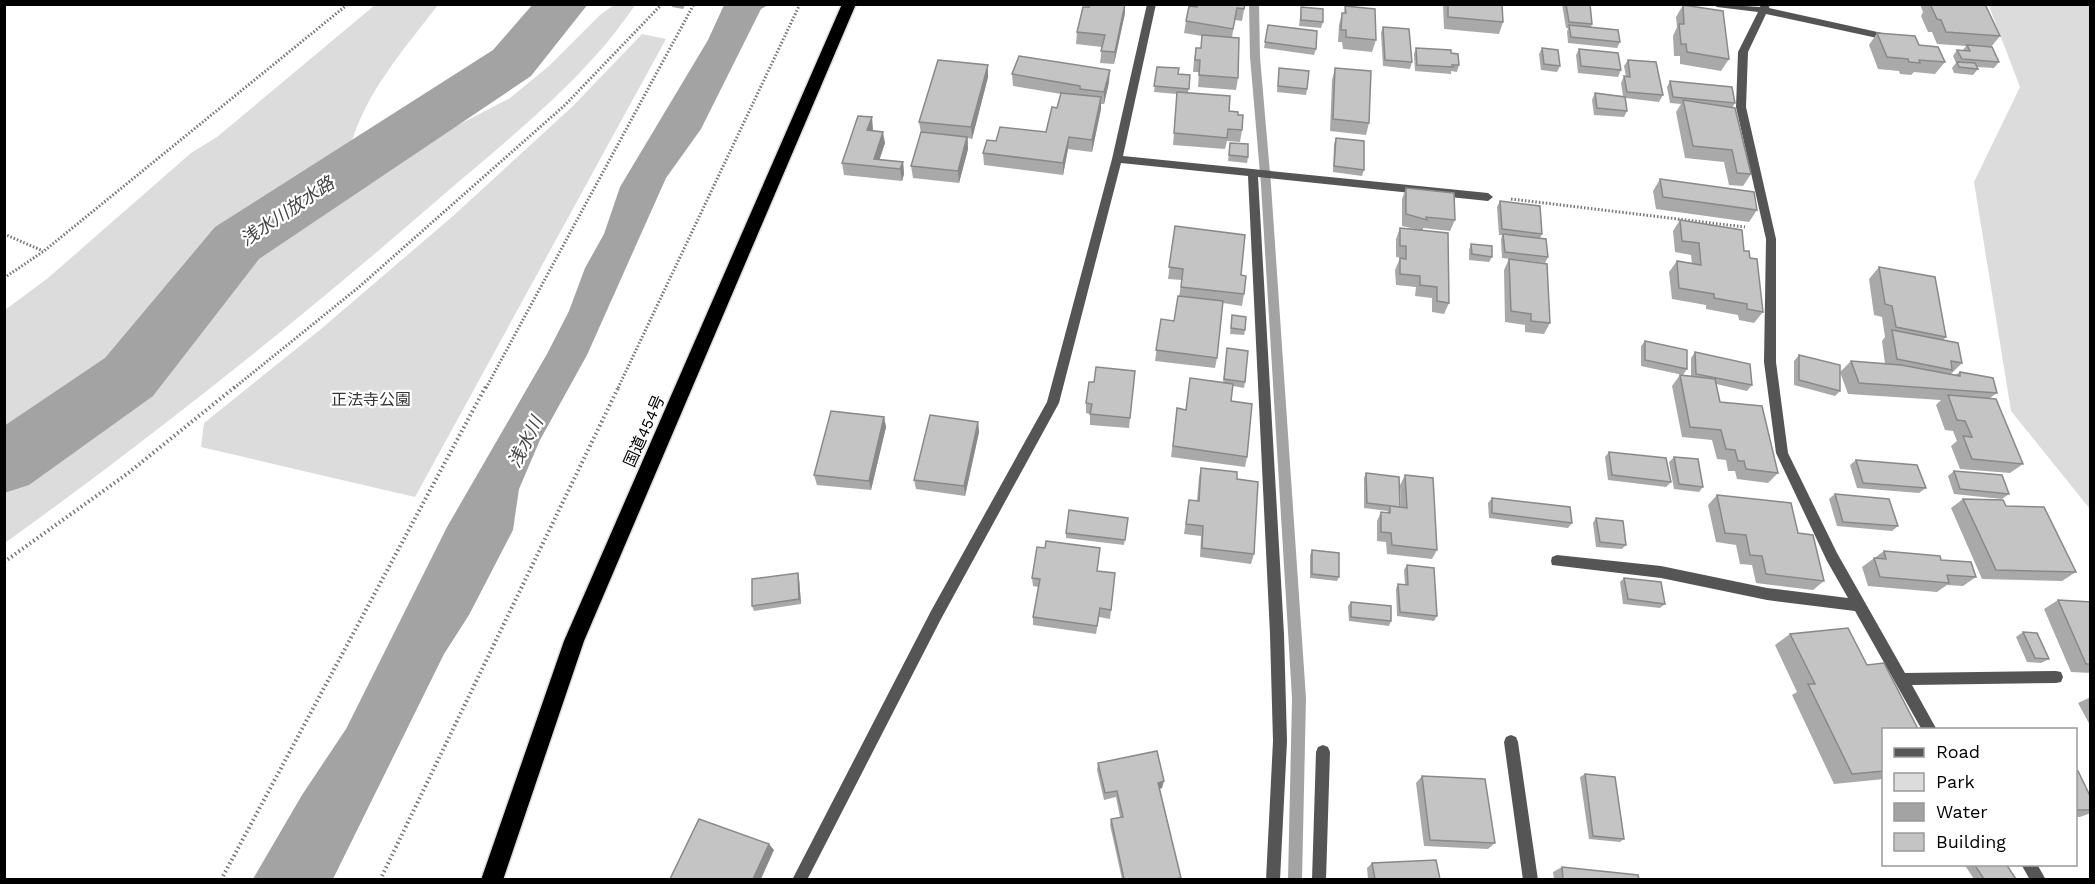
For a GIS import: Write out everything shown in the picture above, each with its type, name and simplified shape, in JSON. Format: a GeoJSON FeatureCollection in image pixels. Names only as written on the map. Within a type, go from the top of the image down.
{"type":"FeatureCollection","features":[{"type":"Feature","properties":{"kind":"highway","name":"国道454号"},"geometry":{"type":"LineString","coordinates":[[492,879],[574,641],[849,4]]}},
{"type":"Feature","properties":{"kind":"street"},"geometry":{"type":"LineString","coordinates":[[799,879],[815,844],[936,615],[1053,403],[1118,159],[1152,4]]}},
{"type":"Feature","properties":{"kind":"street"},"geometry":{"type":"LineString","coordinates":[[1717,4],[1765,7],[1898,40]]}},
{"type":"Feature","properties":{"kind":"street"},"geometry":{"type":"LineString","coordinates":[[1765,7],[1743,52],[1741,108],[1769,230],[1770,362],[1782,453],[1832,557],[1928,728]]}},
{"type":"Feature","properties":{"kind":"street"},"geometry":{"type":"LineString","coordinates":[[1118,159],[1488,197]]}},
{"type":"Feature","properties":{"kind":"street"},"geometry":{"type":"LineString","coordinates":[[1253,172],[1277,634],[1280,741],[1273,879]]}},
{"type":"Feature","properties":{"kind":"street"},"geometry":{"type":"LineString","coordinates":[[1557,561],[1661,572],[1767,594],[1859,605]]}},
{"type":"Feature","properties":{"kind":"street"},"geometry":{"type":"LineString","coordinates":[[1901,679],[2056,677]]}},
{"type":"Feature","properties":{"kind":"street"},"geometry":{"type":"LineString","coordinates":[[1511,742],[1531,879]]}},
{"type":"Feature","properties":{"kind":"street"},"geometry":{"type":"LineString","coordinates":[[1319,879],[1323,752]]}},
{"type":"Feature","properties":{"kind":"street"},"geometry":{"type":"LineString","coordinates":[[2029,866],[2039,879]]}},
{"type":"Feature","properties":{"kind":"path"},"geometry":{"type":"LineString","coordinates":[[4,278],[44,251],[348,4]]}},
{"type":"Feature","properties":{"kind":"path"},"geometry":{"type":"LineString","coordinates":[[4,562],[127,474],[359,287],[565,105],[662,4]]}},
{"type":"Feature","properties":{"kind":"path"},"geometry":{"type":"LineString","coordinates":[[221,879],[694,4]]}},
{"type":"Feature","properties":{"kind":"path"},"geometry":{"type":"LineString","coordinates":[[380,879],[530,573],[800,4]]}},
{"type":"Feature","properties":{"kind":"path"},"geometry":{"type":"LineString","coordinates":[[1488,197],[1769,230]]}},
{"type":"Feature","properties":{"kind":"path"},"geometry":{"type":"LineString","coordinates":[[4,234],[44,251]]}},
{"type":"Feature","properties":{"kind":"green space"},"geometry":{"type":"Polygon","coordinates":[[[1996,4],[2090,5],[2090,509],[2011,411],[1974,182],[2020,87],[1989,6],[1996,4]]]}},
{"type":"Feature","properties":{"kind":"green space"},"geometry":{"type":"Polygon","coordinates":[[[375,5],[438,5],[375,90],[356,128],[350,148],[419,145],[510,98],[549,66],[600,15],[614,5],[635,5],[615,32],[570,83],[389,242],[172,418],[5,543],[5,310],[48,278],[191,153],[217,137],[375,5]]]}},
{"type":"Feature","properties":{"kind":"green space","name":"正法寺公園"},"geometry":{"type":"Polygon","coordinates":[[[642,34],[666,39],[415,497],[201,447],[204,423],[321,329],[453,216],[573,106],[642,34]]]}},
{"type":"Feature","properties":{"kind":"water","name":"浅水川"},"geometry":{"type":"Polygon","coordinates":[[[724,5],[768,5],[761,9],[701,129],[666,178],[587,355],[540,440],[519,489],[513,530],[469,615],[444,654],[333,879],[253,879],[302,795],[346,729],[447,527],[547,354],[569,311],[585,268],[604,234],[620,187],[708,40],[724,5]]]}},
{"type":"Feature","properties":{"kind":"building"},"geometry":{"type":"Polygon","coordinates":[[[1089,4],[1125,4],[1115,52],[1101,51],[1105,35],[1077,32],[1083,7],[1089,7],[1089,4]]]}},
{"type":"Feature","properties":{"kind":"building"},"geometry":{"type":"Polygon","coordinates":[[[1197,4],[1245,4],[1244,9],[1237,8],[1233,29],[1186,21],[1189,6],[1197,7],[1197,4]]]}},
{"type":"Feature","properties":{"kind":"building"},"geometry":{"type":"Polygon","coordinates":[[[1448,4],[1502,4],[1503,22],[1448,17],[1448,4]]]}},
{"type":"Feature","properties":{"kind":"building"},"geometry":{"type":"Polygon","coordinates":[[[1566,4],[1590,4],[1592,24],[1569,22],[1566,4]]]}},
{"type":"Feature","properties":{"kind":"building"},"geometry":{"type":"Polygon","coordinates":[[[1930,4],[1985,4],[2000,36],[1946,32],[1930,4]]]}},
{"type":"Feature","properties":{"kind":"building"},"geometry":{"type":"Polygon","coordinates":[[[1683,5],[1723,11],[1729,59],[1687,52],[1686,44],[1681,44],[1679,24],[1684,24],[1683,5]]]}},
{"type":"Feature","properties":{"kind":"building"},"geometry":{"type":"Polygon","coordinates":[[[1345,6],[1375,9],[1376,40],[1346,37],[1346,30],[1341,30],[1342,13],[1346,13],[1345,6]]]}},
{"type":"Feature","properties":{"kind":"building"},"geometry":{"type":"Polygon","coordinates":[[[1301,7],[1323,9],[1323,22],[1301,20],[1301,7]]]}},
{"type":"Feature","properties":{"kind":"building"},"geometry":{"type":"Polygon","coordinates":[[[1268,25],[1317,31],[1316,49],[1265,42],[1268,25]]]}},
{"type":"Feature","properties":{"kind":"building"},"geometry":{"type":"Polygon","coordinates":[[[1569,25],[1618,30],[1620,42],[1571,37],[1569,25]]]}},
{"type":"Feature","properties":{"kind":"building"},"geometry":{"type":"Polygon","coordinates":[[[1383,27],[1409,29],[1412,62],[1385,60],[1383,27]]]}},
{"type":"Feature","properties":{"kind":"building"},"geometry":{"type":"Polygon","coordinates":[[[1877,33],[1915,36],[1919,45],[1938,47],[1945,62],[1919,60],[1920,63],[1887,57],[1877,33]]]}},
{"type":"Feature","properties":{"kind":"building"},"geometry":{"type":"Polygon","coordinates":[[[1202,35],[1239,38],[1238,78],[1199,75],[1200,60],[1195,60],[1196,48],[1201,48],[1202,35]]]}},
{"type":"Feature","properties":{"kind":"building"},"geometry":{"type":"Polygon","coordinates":[[[1967,45],[1992,47],[1999,62],[1962,59],[1957,50],[1970,51],[1967,45]]]}},
{"type":"Feature","properties":{"kind":"building"},"geometry":{"type":"Polygon","coordinates":[[[1416,48],[1451,50],[1451,53],[1458,54],[1459,65],[1452,65],[1453,67],[1417,65],[1416,48]]]}},
{"type":"Feature","properties":{"kind":"building"},"geometry":{"type":"Polygon","coordinates":[[[1542,48],[1558,50],[1560,66],[1544,64],[1542,48]]]}},
{"type":"Feature","properties":{"kind":"building"},"geometry":{"type":"Polygon","coordinates":[[[1579,49],[1618,53],[1621,70],[1581,66],[1579,49]]]}},
{"type":"Feature","properties":{"kind":"building"},"geometry":{"type":"Polygon","coordinates":[[[1019,56],[1110,70],[1104,92],[1012,74],[1019,56]]]}},
{"type":"Feature","properties":{"kind":"building"},"geometry":{"type":"Polygon","coordinates":[[[938,60],[988,65],[971,127],[919,122],[938,60]]]}},
{"type":"Feature","properties":{"kind":"building"},"geometry":{"type":"Polygon","coordinates":[[[1628,60],[1656,62],[1663,95],[1627,92],[1624,76],[1630,77],[1628,60]]]}},
{"type":"Feature","properties":{"kind":"building"},"geometry":{"type":"Polygon","coordinates":[[[1957,62],[1975,63],[1978,69],[1959,67],[1957,62]]]}},
{"type":"Feature","properties":{"kind":"building"},"geometry":{"type":"Polygon","coordinates":[[[1157,67],[1179,68],[1178,74],[1190,75],[1189,89],[1154,86],[1157,67]]]}},
{"type":"Feature","properties":{"kind":"building"},"geometry":{"type":"Polygon","coordinates":[[[1279,68],[1309,71],[1307,89],[1278,86],[1279,68]]]}},
{"type":"Feature","properties":{"kind":"building"},"geometry":{"type":"Polygon","coordinates":[[[1335,68],[1371,71],[1369,123],[1333,119],[1335,68]]]}},
{"type":"Feature","properties":{"kind":"building"},"geometry":{"type":"Polygon","coordinates":[[[1670,81],[1732,87],[1735,103],[1673,97],[1670,81]]]}},
{"type":"Feature","properties":{"kind":"building"},"geometry":{"type":"Polygon","coordinates":[[[1177,92],[1230,96],[1229,111],[1243,115],[1242,130],[1228,129],[1227,138],[1174,133],[1177,92]]]}},
{"type":"Feature","properties":{"kind":"building"},"geometry":{"type":"Polygon","coordinates":[[[1061,93],[1101,97],[1092,140],[1069,137],[1063,163],[983,153],[987,140],[996,141],[1000,127],[1046,132],[1052,107],[1057,108],[1061,93]]]}},
{"type":"Feature","properties":{"kind":"building"},"geometry":{"type":"Polygon","coordinates":[[[1595,93],[1625,97],[1627,111],[1597,108],[1595,93]]]}},
{"type":"Feature","properties":{"kind":"building"},"geometry":{"type":"Polygon","coordinates":[[[1683,100],[1735,108],[1751,174],[1737,173],[1732,150],[1693,146],[1683,100]]]}},
{"type":"Feature","properties":{"kind":"building"},"geometry":{"type":"Polygon","coordinates":[[[858,116],[872,117],[867,130],[883,132],[874,159],[903,162],[900,169],[842,163],[858,116]]]}},
{"type":"Feature","properties":{"kind":"building"},"geometry":{"type":"Polygon","coordinates":[[[921,132],[967,137],[958,171],[911,166],[921,132]]]}},
{"type":"Feature","properties":{"kind":"building"},"geometry":{"type":"Polygon","coordinates":[[[1336,138],[1364,141],[1364,170],[1334,166],[1336,138]]]}},
{"type":"Feature","properties":{"kind":"building"},"geometry":{"type":"Polygon","coordinates":[[[1230,143],[1248,144],[1248,157],[1229,155],[1230,143]]]}},
{"type":"Feature","properties":{"kind":"building"},"geometry":{"type":"Polygon","coordinates":[[[1660,179],[1754,192],[1757,210],[1663,197],[1660,179]]]}},
{"type":"Feature","properties":{"kind":"building"},"geometry":{"type":"Polygon","coordinates":[[[1406,188],[1454,193],[1455,220],[1426,217],[1427,220],[1406,214],[1406,188]]]}},
{"type":"Feature","properties":{"kind":"building"},"geometry":{"type":"Polygon","coordinates":[[[1500,201],[1540,206],[1542,234],[1502,229],[1500,201]]]}},
{"type":"Feature","properties":{"kind":"building"},"geometry":{"type":"Polygon","coordinates":[[[1680,220],[1742,230],[1744,251],[1749,251],[1750,258],[1757,259],[1763,312],[1747,309],[1747,304],[1714,298],[1714,294],[1679,288],[1677,261],[1701,265],[1699,243],[1682,241],[1680,220]]]}},
{"type":"Feature","properties":{"kind":"building"},"geometry":{"type":"Polygon","coordinates":[[[1175,226],[1245,235],[1241,275],[1246,276],[1244,294],[1181,287],[1183,269],[1169,267],[1175,226]]]}},
{"type":"Feature","properties":{"kind":"building"},"geometry":{"type":"Polygon","coordinates":[[[1400,228],[1448,233],[1449,303],[1437,301],[1437,287],[1420,285],[1420,276],[1400,274],[1400,258],[1406,259],[1406,246],[1400,246],[1400,228]]]}},
{"type":"Feature","properties":{"kind":"building"},"geometry":{"type":"Polygon","coordinates":[[[1503,234],[1546,239],[1548,257],[1505,252],[1503,234]]]}},
{"type":"Feature","properties":{"kind":"building"},"geometry":{"type":"Polygon","coordinates":[[[1471,244],[1492,246],[1492,257],[1472,254],[1471,244]]]}},
{"type":"Feature","properties":{"kind":"building"},"geometry":{"type":"Polygon","coordinates":[[[1509,259],[1547,264],[1550,323],[1531,321],[1531,314],[1511,311],[1509,259]]]}},
{"type":"Feature","properties":{"kind":"building"},"geometry":{"type":"Polygon","coordinates":[[[1879,267],[1935,277],[1946,337],[1896,327],[1892,306],[1885,304],[1879,267]]]}},
{"type":"Feature","properties":{"kind":"building"},"geometry":{"type":"Polygon","coordinates":[[[1178,296],[1223,301],[1217,358],[1156,350],[1161,319],[1174,321],[1178,296]]]}},
{"type":"Feature","properties":{"kind":"building"},"geometry":{"type":"Polygon","coordinates":[[[1232,315],[1246,317],[1245,330],[1231,328],[1232,315]]]}},
{"type":"Feature","properties":{"kind":"building"},"geometry":{"type":"Polygon","coordinates":[[[1892,330],[1958,343],[1962,363],[1951,361],[1952,370],[1897,359],[1892,330]]]}},
{"type":"Feature","properties":{"kind":"building"},"geometry":{"type":"Polygon","coordinates":[[[1645,341],[1687,350],[1687,369],[1645,360],[1645,341]]]}},
{"type":"Feature","properties":{"kind":"building"},"geometry":{"type":"Polygon","coordinates":[[[1227,348],[1248,351],[1245,382],[1224,379],[1227,348]]]}},
{"type":"Feature","properties":{"kind":"building"},"geometry":{"type":"Polygon","coordinates":[[[1695,352],[1750,364],[1752,385],[1696,374],[1695,352]]]}},
{"type":"Feature","properties":{"kind":"building"},"geometry":{"type":"Polygon","coordinates":[[[1799,355],[1840,365],[1840,391],[1799,380],[1799,355]]]}},
{"type":"Feature","properties":{"kind":"building"},"geometry":{"type":"Polygon","coordinates":[[[1851,361],[1901,365],[1960,376],[1960,372],[1993,378],[1997,393],[1859,383],[1851,361]]]}},
{"type":"Feature","properties":{"kind":"building"},"geometry":{"type":"Polygon","coordinates":[[[1096,367],[1135,371],[1130,418],[1090,414],[1092,404],[1086,403],[1089,382],[1094,382],[1096,367]]]}},
{"type":"Feature","properties":{"kind":"building"},"geometry":{"type":"Polygon","coordinates":[[[1680,375],[1715,379],[1720,402],[1762,406],[1778,473],[1746,469],[1744,461],[1738,461],[1735,450],[1726,449],[1721,430],[1690,427],[1680,375]]]}},
{"type":"Feature","properties":{"kind":"building"},"geometry":{"type":"Polygon","coordinates":[[[1190,378],[1233,384],[1231,401],[1252,404],[1247,457],[1173,446],[1177,408],[1186,410],[1190,378]]]}},
{"type":"Feature","properties":{"kind":"building"},"geometry":{"type":"Polygon","coordinates":[[[1948,395],[1996,399],[2023,464],[1972,459],[1963,436],[1972,437],[1965,421],[1957,420],[1948,395]]]}},
{"type":"Feature","properties":{"kind":"building"},"geometry":{"type":"Polygon","coordinates":[[[831,411],[884,417],[869,481],[814,475],[831,411]]]}},
{"type":"Feature","properties":{"kind":"building"},"geometry":{"type":"Polygon","coordinates":[[[930,415],[978,422],[964,486],[914,480],[930,415]]]}},
{"type":"Feature","properties":{"kind":"building"},"geometry":{"type":"Polygon","coordinates":[[[1609,452],[1666,458],[1671,482],[1612,475],[1609,452]]]}},
{"type":"Feature","properties":{"kind":"building"},"geometry":{"type":"Polygon","coordinates":[[[1674,457],[1698,459],[1703,487],[1679,484],[1674,457]]]}},
{"type":"Feature","properties":{"kind":"building"},"geometry":{"type":"Polygon","coordinates":[[[1856,460],[1917,465],[1926,488],[1863,483],[1856,460]]]}},
{"type":"Feature","properties":{"kind":"building"},"geometry":{"type":"Polygon","coordinates":[[[1201,468],[1237,472],[1237,479],[1258,482],[1254,554],[1202,548],[1203,526],[1186,524],[1189,500],[1199,501],[1201,468]]]}},
{"type":"Feature","properties":{"kind":"building"},"geometry":{"type":"Polygon","coordinates":[[[1954,471],[2002,475],[2009,494],[1960,489],[1954,471]]]}},
{"type":"Feature","properties":{"kind":"building"},"geometry":{"type":"Polygon","coordinates":[[[1366,473],[1399,477],[1400,507],[1367,503],[1366,473]]]}},
{"type":"Feature","properties":{"kind":"building"},"geometry":{"type":"Polygon","coordinates":[[[1405,475],[1433,478],[1437,550],[1392,545],[1391,533],[1381,532],[1381,512],[1390,513],[1390,506],[1407,508],[1405,475]]]}},
{"type":"Feature","properties":{"kind":"building"},"geometry":{"type":"Polygon","coordinates":[[[1835,494],[1889,499],[1898,526],[1843,522],[1835,494]]]}},
{"type":"Feature","properties":{"kind":"building"},"geometry":{"type":"Polygon","coordinates":[[[1717,495],[1791,503],[1798,533],[1813,535],[1824,581],[1766,574],[1762,556],[1750,555],[1746,535],[1725,533],[1717,495]]]}},
{"type":"Feature","properties":{"kind":"building"},"geometry":{"type":"Polygon","coordinates":[[[1492,498],[1570,507],[1572,523],[1492,513],[1492,498]]]}},
{"type":"Feature","properties":{"kind":"building"},"geometry":{"type":"Polygon","coordinates":[[[1963,499],[2003,500],[2006,506],[2044,507],[2076,572],[1996,570],[1963,499]]]}},
{"type":"Feature","properties":{"kind":"building"},"geometry":{"type":"Polygon","coordinates":[[[1069,510],[1128,518],[1125,540],[1066,533],[1069,510]]]}},
{"type":"Feature","properties":{"kind":"building"},"geometry":{"type":"Polygon","coordinates":[[[1596,518],[1623,521],[1626,545],[1600,542],[1596,518]]]}},
{"type":"Feature","properties":{"kind":"building"},"geometry":{"type":"Polygon","coordinates":[[[1046,541],[1100,548],[1097,571],[1115,573],[1111,610],[1100,608],[1097,626],[1033,617],[1040,579],[1032,578],[1037,547],[1045,548],[1046,541]]]}},
{"type":"Feature","properties":{"kind":"building"},"geometry":{"type":"Polygon","coordinates":[[[1312,550],[1339,553],[1339,577],[1312,574],[1312,550]]]}},
{"type":"Feature","properties":{"kind":"building"},"geometry":{"type":"Polygon","coordinates":[[[1884,551],[1940,556],[1941,560],[1971,562],[1976,577],[1947,575],[1949,583],[1880,577],[1874,558],[1886,559],[1884,551]]]}},
{"type":"Feature","properties":{"kind":"building"},"geometry":{"type":"Polygon","coordinates":[[[1407,565],[1434,568],[1437,616],[1400,612],[1398,584],[1408,585],[1407,565]]]}},
{"type":"Feature","properties":{"kind":"building"},"geometry":{"type":"Polygon","coordinates":[[[798,573],[799,599],[752,606],[752,579],[798,573]]]}},
{"type":"Feature","properties":{"kind":"building"},"geometry":{"type":"Polygon","coordinates":[[[1624,578],[1661,582],[1665,604],[1628,599],[1624,578]]]}},
{"type":"Feature","properties":{"kind":"building"},"geometry":{"type":"Polygon","coordinates":[[[2058,600],[2091,602],[2091,664],[2086,664],[2058,600]]]}},
{"type":"Feature","properties":{"kind":"building"},"geometry":{"type":"Polygon","coordinates":[[[1351,602],[1391,606],[1391,621],[1351,617],[1351,602]]]}},
{"type":"Feature","properties":{"kind":"building"},"geometry":{"type":"Polygon","coordinates":[[[1848,628],[1867,665],[1884,663],[1917,728],[1882,728],[1882,771],[1852,774],[1808,684],[1815,684],[1790,634],[1848,628]]]}},
{"type":"Feature","properties":{"kind":"building"},"geometry":{"type":"Polygon","coordinates":[[[2023,632],[2037,633],[2049,659],[2035,658],[2023,632]]]}},
{"type":"Feature","properties":{"kind":"building"},"geometry":{"type":"Polygon","coordinates":[[[1157,751],[1164,781],[1158,783],[1181,878],[1124,879],[1111,819],[1123,817],[1117,791],[1105,793],[1098,763],[1157,751]]]}},
{"type":"Feature","properties":{"kind":"building"},"geometry":{"type":"Polygon","coordinates":[[[2077,771],[2091,798],[2091,810],[2077,810],[2077,771]]]}},
{"type":"Feature","properties":{"kind":"building"},"geometry":{"type":"Polygon","coordinates":[[[1585,774],[1615,777],[1624,839],[1593,836],[1585,774]]]}},
{"type":"Feature","properties":{"kind":"building"},"geometry":{"type":"Polygon","coordinates":[[[1422,776],[1485,779],[1495,843],[1430,840],[1422,776]]]}},
{"type":"Feature","properties":{"kind":"building"},"geometry":{"type":"Polygon","coordinates":[[[699,819],[769,844],[753,879],[670,879],[699,819]]]}},
{"type":"Feature","properties":{"kind":"building"},"geometry":{"type":"Polygon","coordinates":[[[1436,860],[1440,879],[1375,879],[1372,863],[1436,860]]]}},
{"type":"Feature","properties":{"kind":"building"},"geometry":{"type":"Polygon","coordinates":[[[1975,866],[2007,866],[2016,879],[1984,879],[1975,866]]]}},
{"type":"Feature","properties":{"kind":"building"},"geometry":{"type":"Polygon","coordinates":[[[1562,867],[1638,875],[1639,879],[1563,879],[1562,867]]]}},
{"type":"Feature","properties":{"kind":"waterway","name":"浅水川放水路"},"geometry":{"type":"LineString","coordinates":[[4,464],[129,377],[237,243],[512,63],[562,4]]}},
{"type":"Feature","properties":{"kind":"waterway"},"geometry":{"type":"LineString","coordinates":[[1254,4],[1255,57],[1266,185],[1299,698],[1295,880]]}}]}
